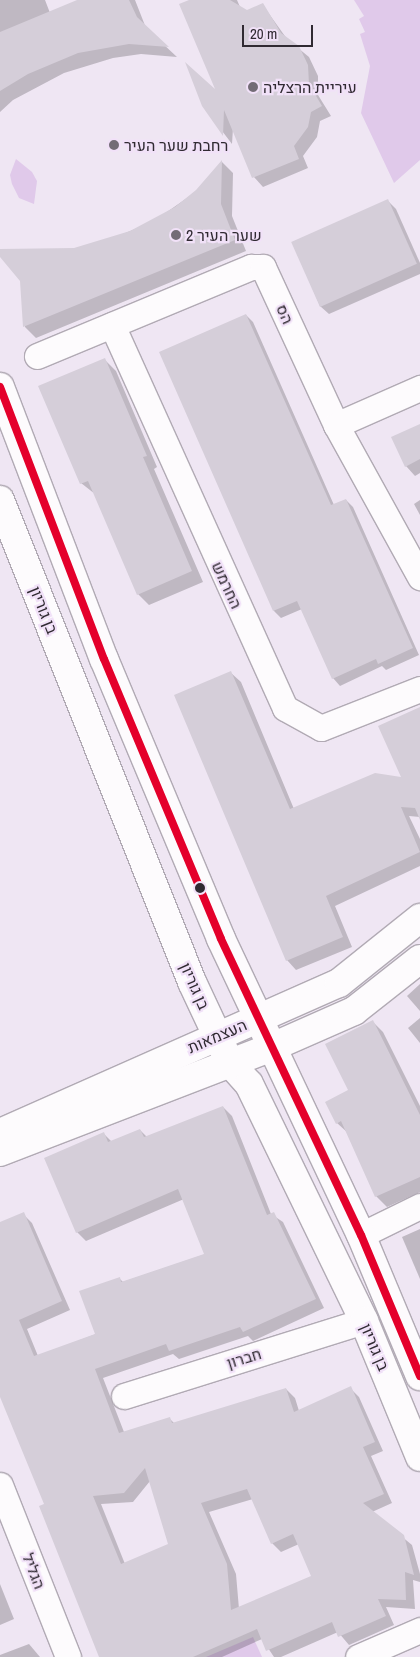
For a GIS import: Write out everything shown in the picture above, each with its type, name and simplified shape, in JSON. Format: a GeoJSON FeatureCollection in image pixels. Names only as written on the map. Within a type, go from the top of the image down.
{"type":"FeatureCollection","features":[{"type":"Feature","properties":{"kind":"street","name":"הס"},"geometry":{"type":"LineString","coordinates":[[37,356],[251,267],[263,267],[336,425],[420,577]]}},
{"type":"Feature","properties":{"kind":"street","name":"החרמש"},"geometry":{"type":"LineString","coordinates":[[112,325],[285,708],[321,728],[420,689]]}},
{"type":"Feature","properties":{"kind":"street","name":"בן גוריון"},"geometry":{"type":"LineString","coordinates":[[0,387],[104,658],[257,1019],[361,1235],[420,1376]]}},
{"type":"Feature","properties":{"kind":"street"},"geometry":{"type":"LineString","coordinates":[[336,425],[420,388]]}},
{"type":"Feature","properties":{"kind":"street","name":"בן גוריון"},"geometry":{"type":"LineString","coordinates":[[0,500],[5,531],[161,908],[217,1035],[230,1063],[249,1084],[364,1321],[419,1445]]}},
{"type":"Feature","properties":{"kind":"street","name":"העצמאות"},"geometry":{"type":"LineString","coordinates":[[0,1133],[217,1035],[339,983],[420,918]]}},
{"type":"Feature","properties":{"kind":"street","name":"העצמאות"},"geometry":{"type":"LineString","coordinates":[[0,1152],[270,1048],[354,1011],[420,959]]}},
{"type":"Feature","properties":{"kind":"street"},"geometry":{"type":"LineString","coordinates":[[361,1235],[420,1206]]}},
{"type":"Feature","properties":{"kind":"street","name":"חברון"},"geometry":{"type":"LineString","coordinates":[[124,1396],[364,1321]]}},
{"type":"Feature","properties":{"kind":"street","name":"הגליל"},"geometry":{"type":"LineString","coordinates":[[0,1485],[68,1657]]}},
{"type":"Feature","properties":{"kind":"street"},"geometry":{"type":"LineString","coordinates":[[358,1657],[420,1630]]}},
{"type":"Feature","properties":{"kind":"shaded area"},"geometry":{"type":"Polygon","coordinates":[[[354,0],[420,0],[420,160],[394,183],[361,113],[370,66],[360,34],[365,32],[359,19],[364,16],[354,0]]]}},
{"type":"Feature","properties":{"kind":"shaded area"},"geometry":{"type":"Polygon","coordinates":[[[16,159],[32,172],[37,181],[34,204],[19,198],[12,184],[10,175],[16,159]]]}},
{"type":"Feature","properties":{"kind":"shaded area"},"geometry":{"type":"Polygon","coordinates":[[[253,1637],[262,1657],[206,1657],[253,1637]]]}},
{"type":"Feature","properties":{"kind":"building"},"geometry":{"type":"Polygon","coordinates":[[[77,0],[129,0],[137,17],[169,47],[129,44],[78,53],[28,74],[0,91],[0,32],[77,0]]]}},
{"type":"Feature","properties":{"kind":"building","name":"עיריית הרצליה"},"geometry":{"type":"Polygon","coordinates":[[[189,0],[230,0],[247,10],[263,3],[281,33],[299,46],[308,65],[309,84],[322,106],[311,112],[308,127],[294,146],[299,159],[252,178],[224,110],[223,136],[202,106],[185,62],[215,89],[179,4],[189,0]]]}},
{"type":"Feature","properties":{"kind":"building","name":"שער העיר 2"},"geometry":{"type":"Polygon","coordinates":[[[222,160],[221,204],[235,240],[23,327],[20,281],[0,257],[0,249],[74,248],[130,231],[175,207],[196,190],[222,160]]]}},
{"type":"Feature","properties":{"kind":"building"},"geometry":{"type":"Polygon","coordinates":[[[388,199],[417,264],[320,307],[291,242],[388,199]]]}},
{"type":"Feature","properties":{"kind":"building"},"geometry":{"type":"Polygon","coordinates":[[[246,314],[331,505],[346,499],[413,648],[378,664],[376,659],[332,679],[297,601],[273,611],[159,352],[246,314]]]}},
{"type":"Feature","properties":{"kind":"building"},"geometry":{"type":"Polygon","coordinates":[[[105,358],[147,456],[143,457],[192,571],[137,595],[88,481],[80,484],[38,386],[105,358]]]}},
{"type":"Feature","properties":{"kind":"building"},"geometry":{"type":"Polygon","coordinates":[[[420,424],[420,459],[405,467],[391,437],[420,424]]]}},
{"type":"Feature","properties":{"kind":"building"},"geometry":{"type":"Polygon","coordinates":[[[231,671],[290,809],[375,773],[401,777],[378,726],[420,707],[420,820],[415,808],[401,807],[420,852],[326,896],[343,937],[286,961],[174,695],[231,671]]]}},
{"type":"Feature","properties":{"kind":"building"},"geometry":{"type":"Polygon","coordinates":[[[373,1020],[420,1115],[420,1177],[375,1197],[341,1121],[336,1124],[325,1102],[348,1090],[325,1044],[373,1020]]]}},
{"type":"Feature","properties":{"kind":"building"},"geometry":{"type":"Polygon","coordinates":[[[223,1106],[267,1215],[274,1212],[316,1299],[243,1332],[240,1327],[169,1351],[166,1344],[95,1369],[119,1433],[170,1417],[172,1423],[286,1388],[294,1412],[351,1386],[375,1442],[363,1447],[384,1494],[363,1503],[404,1535],[414,1575],[405,1572],[406,1600],[378,1599],[386,1616],[338,1637],[332,1622],[266,1651],[257,1629],[193,1657],[99,1657],[39,1506],[44,1504],[0,1397],[0,1222],[24,1212],[62,1301],[19,1320],[34,1356],[95,1334],[79,1291],[120,1277],[121,1282],[204,1254],[178,1189],[76,1233],[44,1158],[104,1132],[108,1142],[140,1129],[144,1137],[223,1106]],[[145,1468],[124,1493],[93,1496],[121,1564],[168,1544],[145,1468]],[[247,1489],[201,1503],[227,1564],[231,1610],[311,1576],[293,1534],[271,1544],[247,1489]]]}},
{"type":"Feature","properties":{"kind":"transit line"},"geometry":{"type":"LineString","coordinates":[[0,387],[104,659],[221,939],[361,1235],[420,1376]]}},
{"type":"Feature","properties":{"kind":"place","name":"עיריית הרצליה"},"geometry":{"type":"Point","coordinates":[253,87]}},
{"type":"Feature","properties":{"kind":"place","name":"רחבת שער העיר"},"geometry":{"type":"Point","coordinates":[114,145]}},
{"type":"Feature","properties":{"kind":"place","name":"שער העיר 2"},"geometry":{"type":"Point","coordinates":[176,235]}}]}
